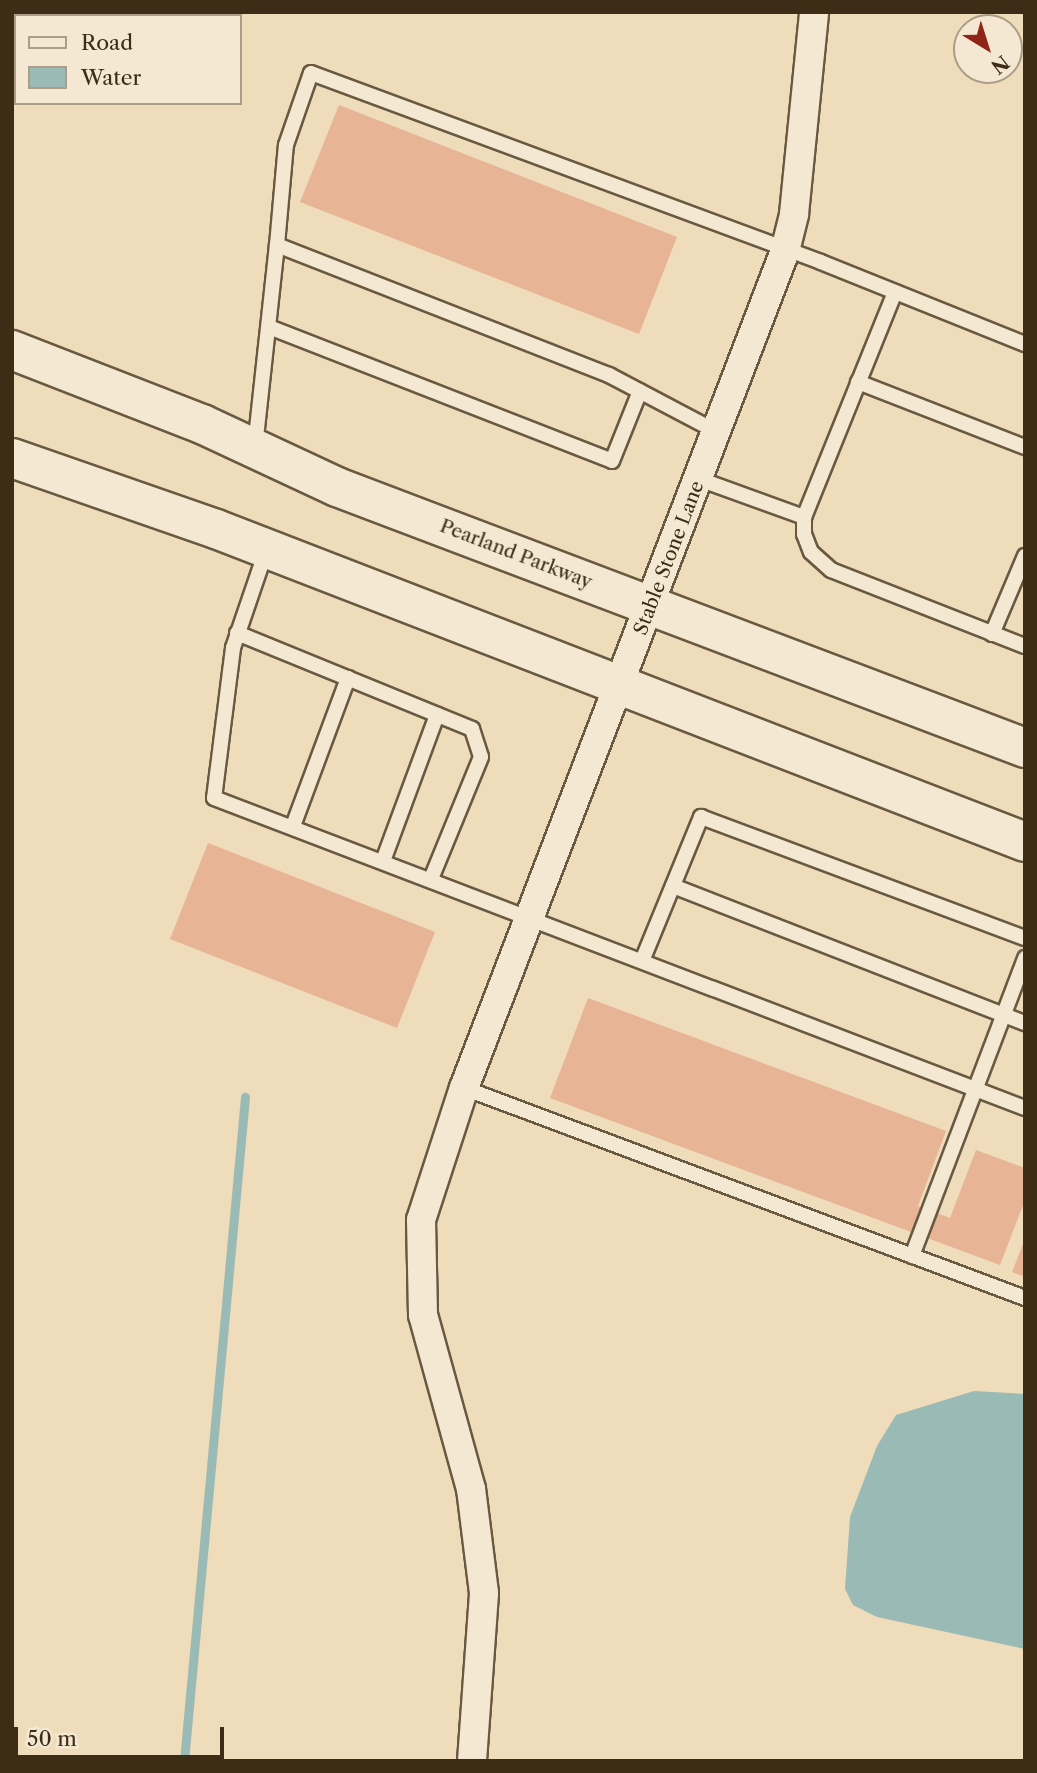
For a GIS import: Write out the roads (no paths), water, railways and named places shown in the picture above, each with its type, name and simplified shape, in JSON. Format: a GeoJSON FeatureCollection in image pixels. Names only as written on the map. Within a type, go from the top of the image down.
{"type":"FeatureCollection","features":[{"type":"Feature","properties":{"kind":"main road","name":"Pearland Parkway"},"geometry":{"type":"LineString","coordinates":[[12,350],[254,448],[337,486],[1025,748]]}},
{"type":"Feature","properties":{"kind":"main road"},"geometry":{"type":"LineString","coordinates":[[12,458],[267,549],[1025,842]]}},
{"type":"Feature","properties":{"kind":"street","name":"Stable Stone Lane"},"geometry":{"type":"LineString","coordinates":[[472,1761],[484,1592],[471,1489],[424,1315],[421,1220],[464,1088],[652,605],[785,251],[794,214],[814,12]]}},
{"type":"Feature","properties":{"kind":"lane"},"geometry":{"type":"LineString","coordinates":[[254,448],[269,327],[286,145],[311,73],[895,292],[1025,344]]}},
{"type":"Feature","properties":{"kind":"lane"},"geometry":{"type":"LineString","coordinates":[[277,246],[640,391],[717,432]]}},
{"type":"Feature","properties":{"kind":"lane"},"geometry":{"type":"LineString","coordinates":[[895,292],[804,517],[811,552],[831,570],[1025,646]]}},
{"type":"Feature","properties":{"kind":"lane"},"geometry":{"type":"LineString","coordinates":[[269,327],[612,461],[640,391]]}},
{"type":"Feature","properties":{"kind":"lane"},"geometry":{"type":"LineString","coordinates":[[858,382],[1025,447]]}},
{"type":"Feature","properties":{"kind":"lane"},"geometry":{"type":"LineString","coordinates":[[699,479],[804,517]]}},
{"type":"Feature","properties":{"kind":"lane"},"geometry":{"type":"LineString","coordinates":[[267,549],[237,633],[214,798],[383,860],[1025,1108]]}},
{"type":"Feature","properties":{"kind":"lane"},"geometry":{"type":"LineString","coordinates":[[992,634],[1025,556]]}},
{"type":"Feature","properties":{"kind":"lane"},"geometry":{"type":"LineString","coordinates":[[237,633],[472,729],[481,757],[431,879]]}},
{"type":"Feature","properties":{"kind":"lane"},"geometry":{"type":"LineString","coordinates":[[293,826],[348,678]]}},
{"type":"Feature","properties":{"kind":"lane"},"geometry":{"type":"LineString","coordinates":[[383,860],[437,715]]}},
{"type":"Feature","properties":{"kind":"lane"},"geometry":{"type":"LineString","coordinates":[[642,961],[701,817],[1025,938]]}},
{"type":"Feature","properties":{"kind":"lane"},"geometry":{"type":"LineString","coordinates":[[673,886],[1025,1023]]}},
{"type":"Feature","properties":{"kind":"lane"},"geometry":{"type":"LineString","coordinates":[[912,1256],[1025,958]]}},
{"type":"Feature","properties":{"kind":"lane"},"geometry":{"type":"LineString","coordinates":[[464,1088],[1025,1298]]}},
{"type":"Feature","properties":{"kind":"water"},"geometry":{"type":"Polygon","coordinates":[[[974,1391],[1025,1394],[1025,1649],[877,1617],[853,1605],[845,1589],[850,1517],[877,1446],[896,1415],[974,1391]]]}},
{"type":"Feature","properties":{"kind":"waterway"},"geometry":{"type":"LineString","coordinates":[[184,1761],[245,1097]]}}]}
